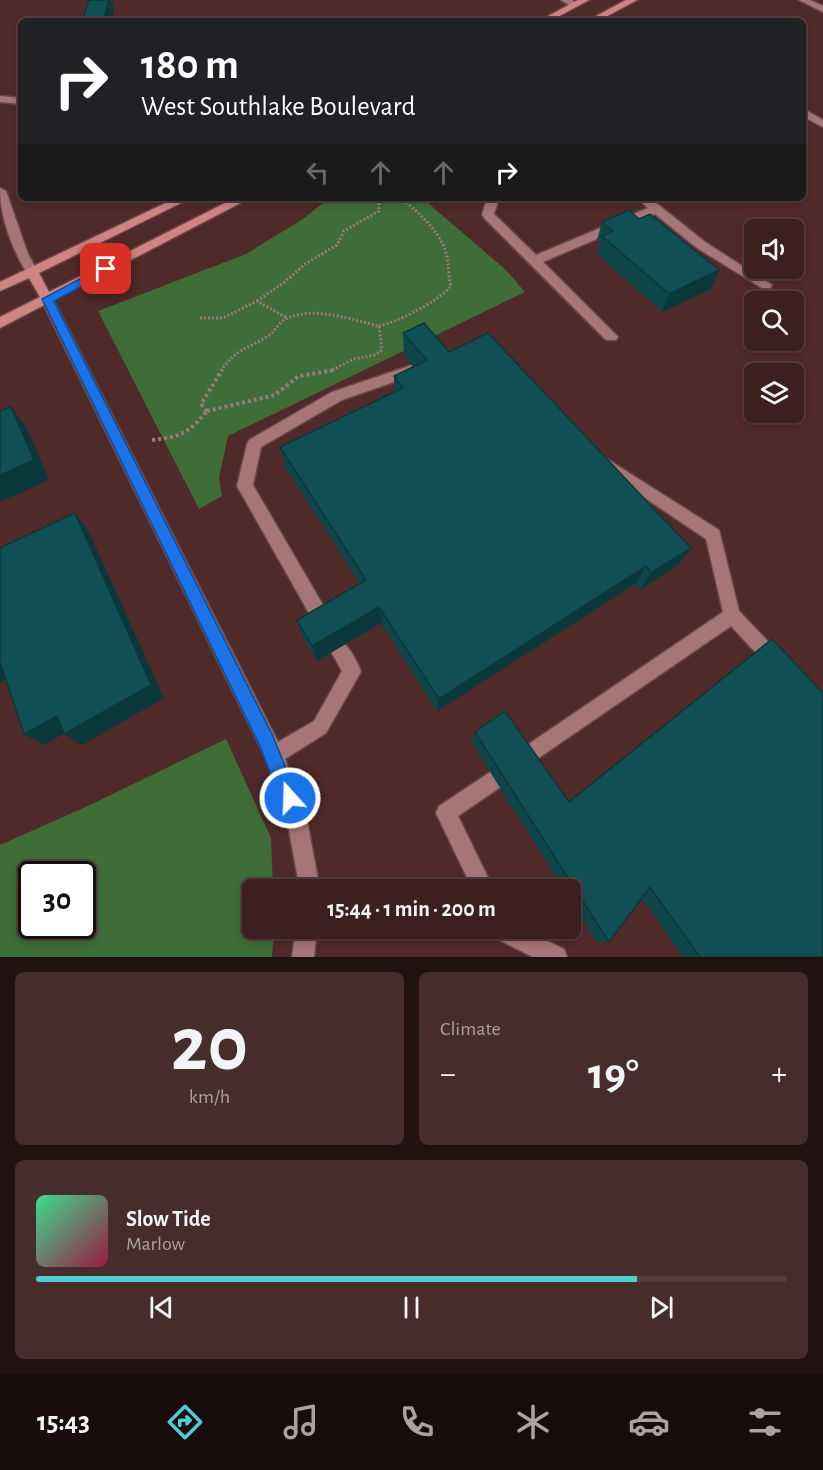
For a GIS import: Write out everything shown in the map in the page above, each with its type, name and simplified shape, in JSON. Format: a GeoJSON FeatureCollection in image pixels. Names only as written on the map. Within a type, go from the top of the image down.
{"type":"FeatureCollection","features":[{"type":"Feature","properties":{"kind":"main road"},"geometry":{"type":"LineString","coordinates":[[549,18],[586,0]]}},
{"type":"Feature","properties":{"kind":"main road"},"geometry":{"type":"LineString","coordinates":[[577,17],[577,12],[586,0]]}},
{"type":"Feature","properties":{"kind":"main road"},"geometry":{"type":"LineString","coordinates":[[602,18],[633,0]]}},
{"type":"Feature","properties":{"kind":"main road"},"geometry":{"type":"LineString","coordinates":[[0,287],[179,201]]}},
{"type":"Feature","properties":{"kind":"main road"},"geometry":{"type":"LineString","coordinates":[[0,323],[238,201]]}},
{"type":"Feature","properties":{"kind":"main road"},"geometry":{"type":"LineString","coordinates":[[32,272],[47,299]]}},
{"type":"Feature","properties":{"kind":"street"},"geometry":{"type":"LineString","coordinates":[[565,0],[575,5]]}},
{"type":"Feature","properties":{"kind":"street"},"geometry":{"type":"LineString","coordinates":[[803,0],[823,9]]}},
{"type":"Feature","properties":{"kind":"street"},"geometry":{"type":"LineString","coordinates":[[0,99],[18,101]]}},
{"type":"Feature","properties":{"kind":"street"},"geometry":{"type":"LineString","coordinates":[[806,113],[823,124]]}},
{"type":"Feature","properties":{"kind":"street"},"geometry":{"type":"LineString","coordinates":[[0,191],[22,254],[32,272]]}},
{"type":"Feature","properties":{"kind":"street"},"geometry":{"type":"LineString","coordinates":[[492,201],[488,215],[611,337]]}},
{"type":"Feature","properties":{"kind":"street"},"geometry":{"type":"LineString","coordinates":[[647,201],[701,245],[766,285]]}},
{"type":"Feature","properties":{"kind":"street"},"geometry":{"type":"LineString","coordinates":[[534,261],[656,209]]}},
{"type":"Feature","properties":{"kind":"street"},"geometry":{"type":"LineString","coordinates":[[47,299],[274,755],[297,820],[308,879]]}},
{"type":"Feature","properties":{"kind":"street"},"geometry":{"type":"LineString","coordinates":[[324,623],[245,486],[254,444],[338,396],[415,369]]}},
{"type":"Feature","properties":{"kind":"street"},"geometry":{"type":"LineString","coordinates":[[595,454],[603,463],[713,535],[732,615],[785,672]]}},
{"type":"Feature","properties":{"kind":"street"},"geometry":{"type":"LineString","coordinates":[[524,759],[732,615]]}},
{"type":"Feature","properties":{"kind":"street"},"geometry":{"type":"LineString","coordinates":[[274,755],[320,727],[352,671],[339,648]]}},
{"type":"Feature","properties":{"kind":"street"},"geometry":{"type":"LineString","coordinates":[[479,879],[446,813],[495,779]]}},
{"type":"Feature","properties":{"kind":"street"},"geometry":{"type":"LineString","coordinates":[[303,957],[305,939]]}},
{"type":"Feature","properties":{"kind":"street"},"geometry":{"type":"LineString","coordinates":[[518,939],[556,957]]}},
{"type":"Feature","properties":{"kind":"path"},"geometry":{"type":"LineString","coordinates":[[200,318],[223,318],[257,301],[286,281],[305,264],[337,245],[344,231],[379,211],[379,201]]}},
{"type":"Feature","properties":{"kind":"path"},"geometry":{"type":"LineString","coordinates":[[257,301],[287,318],[312,315],[348,319],[379,326],[396,323],[425,304],[441,298],[450,286],[446,251],[419,214],[404,201]]}},
{"type":"Feature","properties":{"kind":"path"},"geometry":{"type":"LineString","coordinates":[[207,411],[201,404],[214,388],[222,369],[232,356],[244,347],[268,336],[287,318]]}},
{"type":"Feature","properties":{"kind":"path"},"geometry":{"type":"LineString","coordinates":[[152,440],[174,438],[192,429],[207,411],[275,395],[299,376],[321,374],[354,359],[375,355],[382,350],[379,326]]}},
{"type":"Feature","properties":{"kind":"green space"},"geometry":{"type":"Polygon","coordinates":[[[325,201],[426,201],[506,270],[525,292],[228,436],[219,478],[222,496],[199,509],[98,311],[246,254],[303,219],[325,201]]]}},
{"type":"Feature","properties":{"kind":"green space"},"geometry":{"type":"Polygon","coordinates":[[[226,739],[271,838],[273,879],[242,879],[242,939],[273,939],[272,957],[0,957],[0,845],[90,805],[226,739]]]}},
{"type":"Feature","properties":{"kind":"building"},"geometry":{"type":"Polygon","coordinates":[[[89,0],[109,0],[104,18],[83,18],[89,0]]]}},
{"type":"Feature","properties":{"kind":"building"},"geometry":{"type":"Polygon","coordinates":[[[629,210],[639,219],[650,214],[719,270],[669,294],[602,236],[613,231],[602,222],[629,210]]]}},
{"type":"Feature","properties":{"kind":"building"},"geometry":{"type":"Polygon","coordinates":[[[424,323],[449,352],[488,333],[691,548],[651,573],[646,566],[439,699],[379,607],[312,646],[297,620],[366,580],[280,447],[403,388],[394,376],[427,360],[403,333],[424,323]]]}},
{"type":"Feature","properties":{"kind":"building"},"geometry":{"type":"Polygon","coordinates":[[[11,407],[34,460],[0,475],[0,411],[11,407]]]}},
{"type":"Feature","properties":{"kind":"building"},"geometry":{"type":"Polygon","coordinates":[[[75,513],[151,685],[64,734],[57,716],[24,734],[0,662],[0,548],[75,513]]]}},
{"type":"Feature","properties":{"kind":"building"},"geometry":{"type":"Polygon","coordinates":[[[772,639],[823,693],[823,957],[700,957],[650,887],[609,942],[581,898],[581,879],[569,879],[475,732],[505,711],[569,802],[772,639]]]}},
{"type":"Feature","properties":{"kind":"route"},"geometry":{"type":"LineString","coordinates":[[106,269],[47,299],[274,755],[290,798]]}}]}
